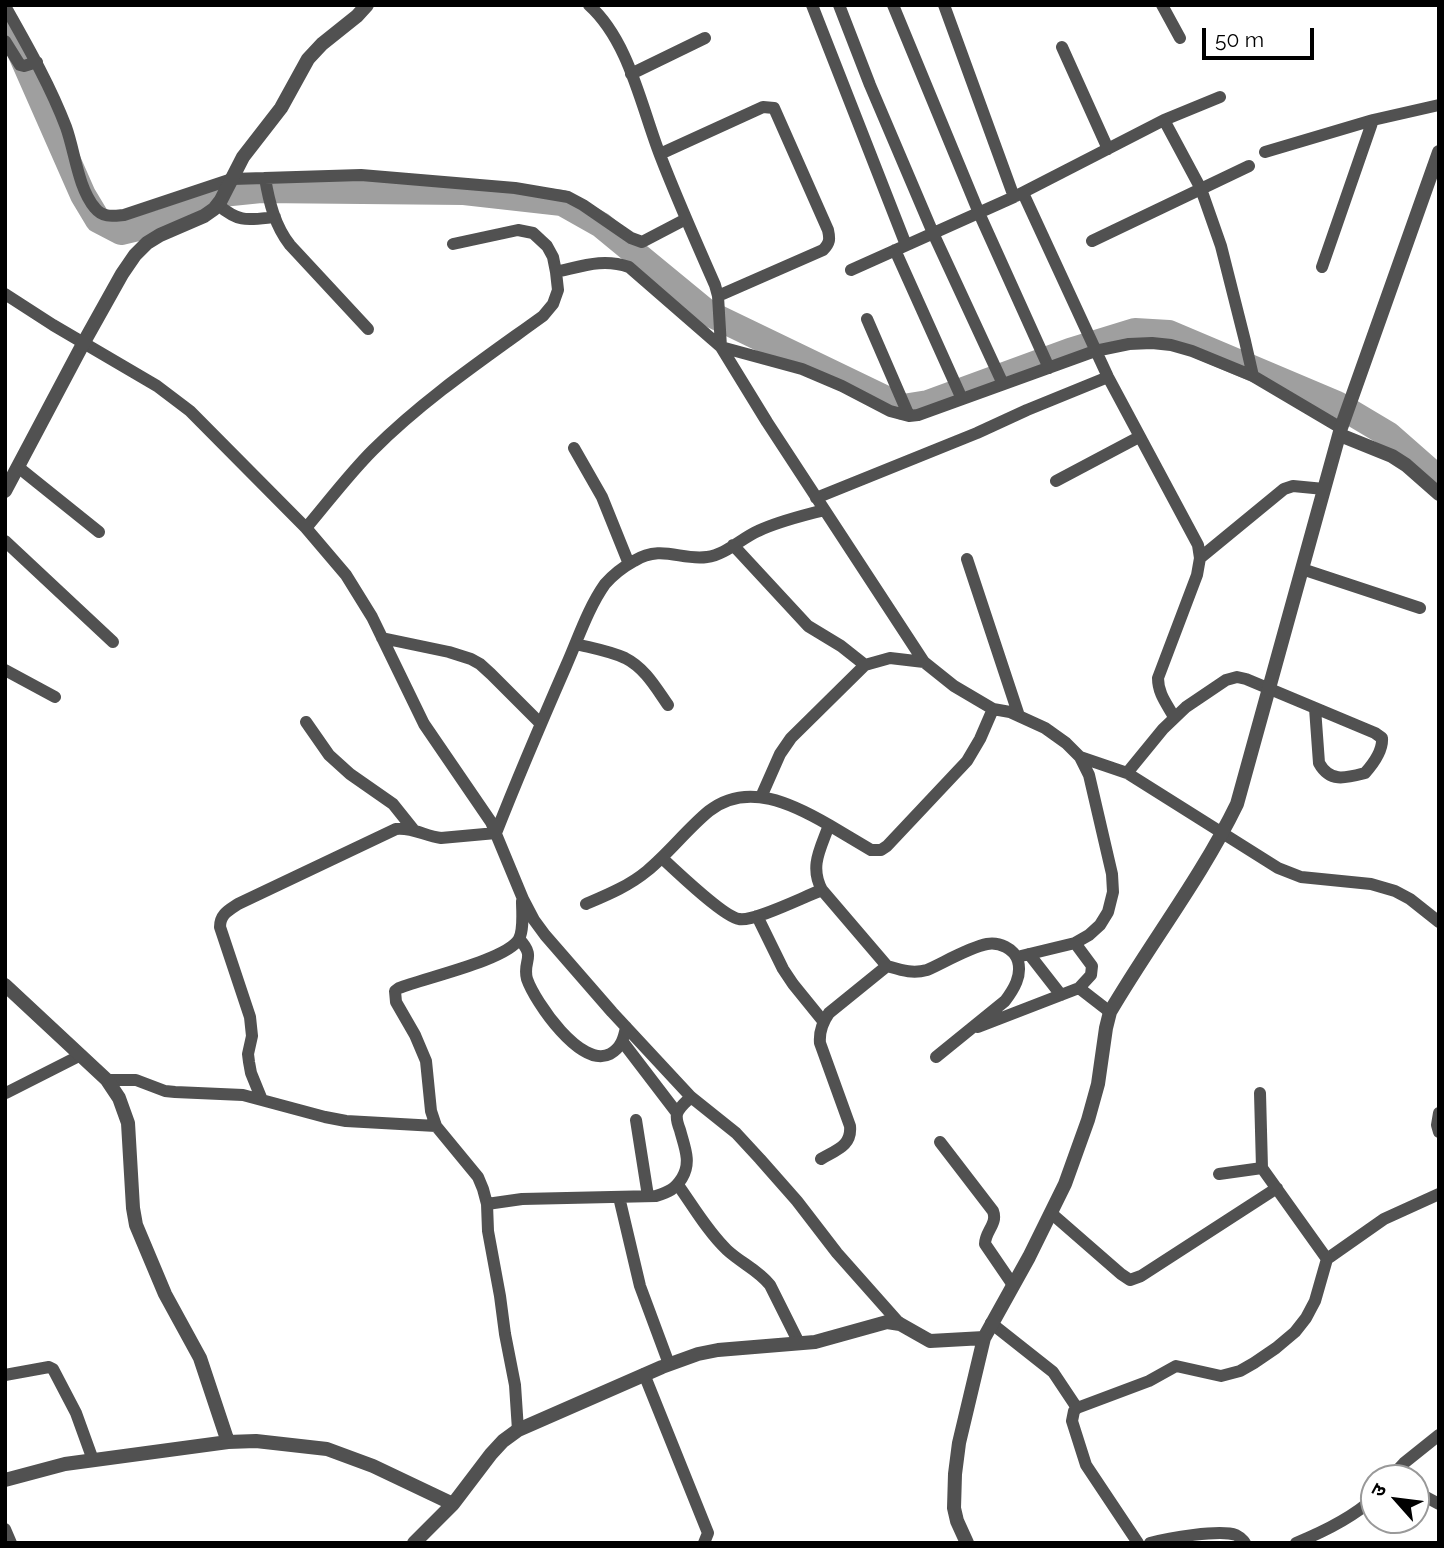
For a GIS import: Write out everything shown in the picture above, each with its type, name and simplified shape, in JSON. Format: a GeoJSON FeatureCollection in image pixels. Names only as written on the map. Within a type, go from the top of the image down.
{"type":"FeatureCollection","features":[{"type":"Feature","properties":{"kind":"street"},"geometry":{"type":"LineString","coordinates":[[5,491],[84,342],[135,255],[160,235],[215,209],[250,147],[281,108],[308,59],[367,5]]}},
{"type":"Feature","properties":{"kind":"street"},"geometry":{"type":"LineString","coordinates":[[589,5],[617,40],[687,219],[719,302],[721,347]]}},
{"type":"Feature","properties":{"kind":"street"},"geometry":{"type":"LineString","coordinates":[[811,5],[900,247],[962,399]]}},
{"type":"Feature","properties":{"kind":"street"},"geometry":{"type":"LineString","coordinates":[[839,5],[933,233],[1003,384]]}},
{"type":"Feature","properties":{"kind":"street"},"geometry":{"type":"LineString","coordinates":[[893,5],[979,213],[1049,368]]}},
{"type":"Feature","properties":{"kind":"street"},"geometry":{"type":"LineString","coordinates":[[944,5],[1018,195],[1051,251],[1095,351],[1198,545],[1200,558],[1192,593],[1158,678],[1161,696],[1174,717]]}},
{"type":"Feature","properties":{"kind":"street"},"geometry":{"type":"LineString","coordinates":[[1162,5],[1180,38]]}},
{"type":"Feature","properties":{"kind":"street"},"geometry":{"type":"LineString","coordinates":[[5,6],[31,64],[66,128],[88,198],[102,215],[124,215],[230,183],[361,175],[456,182],[568,197],[631,238],[642,242],[687,219]]}},
{"type":"Feature","properties":{"kind":"street"},"geometry":{"type":"LineString","coordinates":[[631,74],[705,38]]}},
{"type":"Feature","properties":{"kind":"street"},"geometry":{"type":"LineString","coordinates":[[5,41],[17,62],[31,64]]}},
{"type":"Feature","properties":{"kind":"street"},"geometry":{"type":"LineString","coordinates":[[1062,47],[1108,149]]}},
{"type":"Feature","properties":{"kind":"street"},"geometry":{"type":"LineString","coordinates":[[851,270],[1018,195],[1164,120],[1220,97]]}},
{"type":"Feature","properties":{"kind":"street"},"geometry":{"type":"LineString","coordinates":[[1265,152],[1373,120],[1439,104]]}},
{"type":"Feature","properties":{"kind":"street"},"geometry":{"type":"LineString","coordinates":[[660,154],[763,107],[774,107],[828,230],[830,238],[823,250],[719,302]]}},
{"type":"Feature","properties":{"kind":"street"},"geometry":{"type":"LineString","coordinates":[[1164,120],[1202,188],[1221,246],[1253,376]]}},
{"type":"Feature","properties":{"kind":"street"},"geometry":{"type":"LineString","coordinates":[[1322,267],[1373,120]]}},
{"type":"Feature","properties":{"kind":"street"},"geometry":{"type":"LineString","coordinates":[[967,1543],[954,1508],[955,1474],[959,1443],[984,1339],[1065,1184],[1098,1084],[1110,1012],[1198,877],[1237,804],[1342,428],[1439,152]]}},
{"type":"Feature","properties":{"kind":"street"},"geometry":{"type":"LineString","coordinates":[[1092,241],[1249,166]]}},
{"type":"Feature","properties":{"kind":"street"},"geometry":{"type":"LineString","coordinates":[[266,181],[275,218],[283,236],[368,329]]}},
{"type":"Feature","properties":{"kind":"street"},"geometry":{"type":"LineString","coordinates":[[219,203],[233,217],[239,219],[275,218]]}},
{"type":"Feature","properties":{"kind":"street"},"geometry":{"type":"LineString","coordinates":[[306,528],[371,452],[393,431],[464,373],[543,316],[553,304],[558,290],[553,257],[547,246],[533,233],[518,230],[453,244]]}},
{"type":"Feature","properties":{"kind":"street"},"geometry":{"type":"LineString","coordinates":[[556,272],[598,263],[615,262],[629,267],[721,347],[816,498],[925,662],[954,686],[993,709],[1019,716],[1045,728],[1080,757],[1089,775],[1112,874],[1113,892],[1108,912],[1089,936],[1075,943],[1023,955]]}},
{"type":"Feature","properties":{"kind":"street"},"geometry":{"type":"LineString","coordinates":[[5,294],[158,386],[190,411],[306,528],[346,575],[366,607],[424,724],[491,822],[523,899],[545,935],[691,1097],[736,1133],[900,1324],[930,1341],[984,1339]]}},
{"type":"Feature","properties":{"kind":"street"},"geometry":{"type":"LineString","coordinates":[[867,319],[909,416]]}},
{"type":"Feature","properties":{"kind":"street"},"geometry":{"type":"LineString","coordinates":[[721,347],[802,369],[890,411],[909,416],[1095,351],[1129,344],[1171,345],[1253,376],[1392,456],[1439,494]]}},
{"type":"Feature","properties":{"kind":"street"},"geometry":{"type":"LineString","coordinates":[[816,498],[1108,377]]}},
{"type":"Feature","properties":{"kind":"street"},"geometry":{"type":"LineString","coordinates":[[1056,481],[1139,437]]}},
{"type":"Feature","properties":{"kind":"street"},"geometry":{"type":"LineString","coordinates":[[574,448],[602,497],[629,564]]}},
{"type":"Feature","properties":{"kind":"street"},"geometry":{"type":"LineString","coordinates":[[18,467],[99,532]]}},
{"type":"Feature","properties":{"kind":"street"},"geometry":{"type":"LineString","coordinates":[[1200,558],[1284,489],[1303,486],[1324,489]]}},
{"type":"Feature","properties":{"kind":"street"},"geometry":{"type":"LineString","coordinates":[[496,833],[596,599],[619,571],[636,559],[652,554],[709,557],[773,524],[824,509]]}},
{"type":"Feature","properties":{"kind":"street"},"geometry":{"type":"LineString","coordinates":[[5,541],[113,642]]}},
{"type":"Feature","properties":{"kind":"street"},"geometry":{"type":"LineString","coordinates":[[733,545],[808,625],[865,665]]}},
{"type":"Feature","properties":{"kind":"street"},"geometry":{"type":"LineString","coordinates":[[967,559],[1019,716]]}},
{"type":"Feature","properties":{"kind":"street"},"geometry":{"type":"LineString","coordinates":[[1302,569],[1420,608]]}},
{"type":"Feature","properties":{"kind":"street"},"geometry":{"type":"LineString","coordinates":[[382,638],[471,659],[491,674],[541,724]]}},
{"type":"Feature","properties":{"kind":"street"},"geometry":{"type":"LineString","coordinates":[[576,644],[625,658],[648,677],[668,705]]}},
{"type":"Feature","properties":{"kind":"street"},"geometry":{"type":"LineString","coordinates":[[761,797],[780,754],[791,738],[865,665],[890,658],[925,662]]}},
{"type":"Feature","properties":{"kind":"street"},"geometry":{"type":"LineString","coordinates":[[5,670],[55,697]]}},
{"type":"Feature","properties":{"kind":"street"},"geometry":{"type":"LineString","coordinates":[[1127,773],[1174,717],[1213,687],[1237,677],[1268,689],[1315,708],[1376,733],[1382,738],[1382,744],[1365,773],[1337,778],[1323,771],[1319,762],[1315,708]]}},
{"type":"Feature","properties":{"kind":"street"},"geometry":{"type":"LineString","coordinates":[[586,904],[635,880],[662,858],[709,811],[724,802],[747,796],[786,803],[804,810],[871,850],[881,850],[967,761],[993,709]]}},
{"type":"Feature","properties":{"kind":"street"},"geometry":{"type":"LineString","coordinates":[[306,722],[329,755],[350,774],[393,804],[413,829]]}},
{"type":"Feature","properties":{"kind":"street"},"geometry":{"type":"LineString","coordinates":[[1080,757],[1127,773],[1278,868],[1301,877],[1371,884],[1395,891],[1439,922]]}},
{"type":"Feature","properties":{"kind":"street"},"geometry":{"type":"LineString","coordinates":[[829,825],[815,869],[817,880],[822,890],[887,966],[917,973],[986,944],[999,944],[1023,955],[1061,995]]}},
{"type":"Feature","properties":{"kind":"street"},"geometry":{"type":"LineString","coordinates":[[262,1100],[249,1062],[252,1036],[250,1017],[220,926],[223,915],[238,904],[396,829],[413,829],[441,838],[496,833]]}},
{"type":"Feature","properties":{"kind":"street"},"geometry":{"type":"LineString","coordinates":[[662,858],[726,914],[741,920],[822,890]]}},
{"type":"Feature","properties":{"kind":"street"},"geometry":{"type":"LineString","coordinates":[[518,1430],[515,1385],[488,1231],[487,1204],[478,1177],[436,1126],[431,1111],[426,1061],[396,1002],[395,991],[405,985],[502,953],[513,946],[521,932],[523,899]]}},
{"type":"Feature","properties":{"kind":"street"},"geometry":{"type":"LineString","coordinates":[[757,916],[783,969],[823,1021]]}},
{"type":"Feature","properties":{"kind":"street"},"geometry":{"type":"LineString","coordinates":[[519,939],[529,956],[526,974],[539,1003],[555,1026],[575,1044],[598,1056],[610,1054],[622,1041],[626,1027]]}},
{"type":"Feature","properties":{"kind":"street"},"geometry":{"type":"LineString","coordinates":[[936,1057],[969,1030],[1002,1012],[1079,988],[1091,975],[1093,966],[1075,943]]}},
{"type":"Feature","properties":{"kind":"street"},"geometry":{"type":"LineString","coordinates":[[1002,1012],[1014,989],[1023,955]]}},
{"type":"Feature","properties":{"kind":"street"},"geometry":{"type":"LineString","coordinates":[[821,1159],[848,1142],[851,1135],[820,1043],[819,1034],[823,1021],[829,1013],[887,966]]}},
{"type":"Feature","properties":{"kind":"street"},"geometry":{"type":"LineString","coordinates":[[5,985],[107,1080],[119,1098],[128,1123],[136,1226],[165,1294],[200,1358],[228,1442]]}},
{"type":"Feature","properties":{"kind":"street"},"geometry":{"type":"LineString","coordinates":[[1079,988],[1110,1012]]}},
{"type":"Feature","properties":{"kind":"street"},"geometry":{"type":"LineString","coordinates":[[622,1041],[677,1113]]}},
{"type":"Feature","properties":{"kind":"street"},"geometry":{"type":"LineString","coordinates":[[6,1093],[81,1055]]}},
{"type":"Feature","properties":{"kind":"street"},"geometry":{"type":"LineString","coordinates":[[107,1080],[136,1080],[175,1092],[243,1095],[346,1121],[436,1126]]}},
{"type":"Feature","properties":{"kind":"street"},"geometry":{"type":"LineString","coordinates":[[1260,1093],[1262,1168],[1327,1259]]}},
{"type":"Feature","properties":{"kind":"street"},"geometry":{"type":"LineString","coordinates":[[487,1204],[522,1199],[656,1196],[670,1192],[678,1185],[686,1171],[687,1157],[677,1113],[691,1097]]}},
{"type":"Feature","properties":{"kind":"street"},"geometry":{"type":"LineString","coordinates":[[1439,1113],[1439,1132]]}},
{"type":"Feature","properties":{"kind":"street"},"geometry":{"type":"LineString","coordinates":[[635,1120],[648,1196]]}},
{"type":"Feature","properties":{"kind":"street"},"geometry":{"type":"LineString","coordinates":[[940,1142],[996,1216],[985,1238],[985,1244],[1013,1285]]}},
{"type":"Feature","properties":{"kind":"street"},"geometry":{"type":"LineString","coordinates":[[1219,1174],[1262,1168]]}},
{"type":"Feature","properties":{"kind":"street"},"geometry":{"type":"LineString","coordinates":[[678,1185],[719,1242],[763,1277],[799,1343]]}},
{"type":"Feature","properties":{"kind":"street"},"geometry":{"type":"LineString","coordinates":[[1051,1213],[1130,1280],[1141,1276],[1277,1188]]}},
{"type":"Feature","properties":{"kind":"street"},"geometry":{"type":"LineString","coordinates":[[1138,1543],[1086,1465],[1072,1421],[1072,1414],[1077,1408],[1149,1381],[1176,1366],[1221,1376],[1240,1371],[1254,1363],[1295,1332],[1306,1318],[1315,1301],[1327,1259],[1384,1219],[1439,1194]]}},
{"type":"Feature","properties":{"kind":"street"},"geometry":{"type":"LineString","coordinates":[[618,1197],[640,1286],[669,1364]]}},
{"type":"Feature","properties":{"kind":"street"},"geometry":{"type":"LineString","coordinates":[[414,1543],[453,1504],[491,1454],[518,1430],[644,1374],[698,1354],[827,1339],[887,1322],[900,1324]]}},
{"type":"Feature","properties":{"kind":"street"},"geometry":{"type":"LineString","coordinates":[[991,1324],[1053,1372],[1077,1408]]}},
{"type":"Feature","properties":{"kind":"street"},"geometry":{"type":"LineString","coordinates":[[5,1376],[49,1367],[53,1369],[76,1413],[93,1460]]}},
{"type":"Feature","properties":{"kind":"street"},"geometry":{"type":"LineString","coordinates":[[644,1374],[706,1527],[706,1541]]}},
{"type":"Feature","properties":{"kind":"street"},"geometry":{"type":"LineString","coordinates":[[1403,1464],[1439,1435]]}},
{"type":"Feature","properties":{"kind":"street"},"geometry":{"type":"LineString","coordinates":[[5,1480],[65,1464],[228,1442],[256,1441],[327,1449],[373,1466],[453,1504]]}},
{"type":"Feature","properties":{"kind":"street"},"geometry":{"type":"LineString","coordinates":[[1296,1543],[1360,1510]]}},
{"type":"Feature","properties":{"kind":"street"},"geometry":{"type":"LineString","coordinates":[[5,1529],[11,1543]]}},
{"type":"Feature","properties":{"kind":"street"},"geometry":{"type":"LineString","coordinates":[[1150,1543],[1211,1533],[1232,1534],[1245,1543]]}},
{"type":"Feature","properties":{"kind":"waterway"},"geometry":{"type":"LineString","coordinates":[[5,25],[16,43],[83,195],[98,220],[121,232],[163,222],[212,195],[261,190],[464,192],[562,203],[601,225],[708,313],[903,407],[928,403],[1070,351],[1135,331],[1169,333],[1337,404],[1389,435],[1439,479]]}}]}
